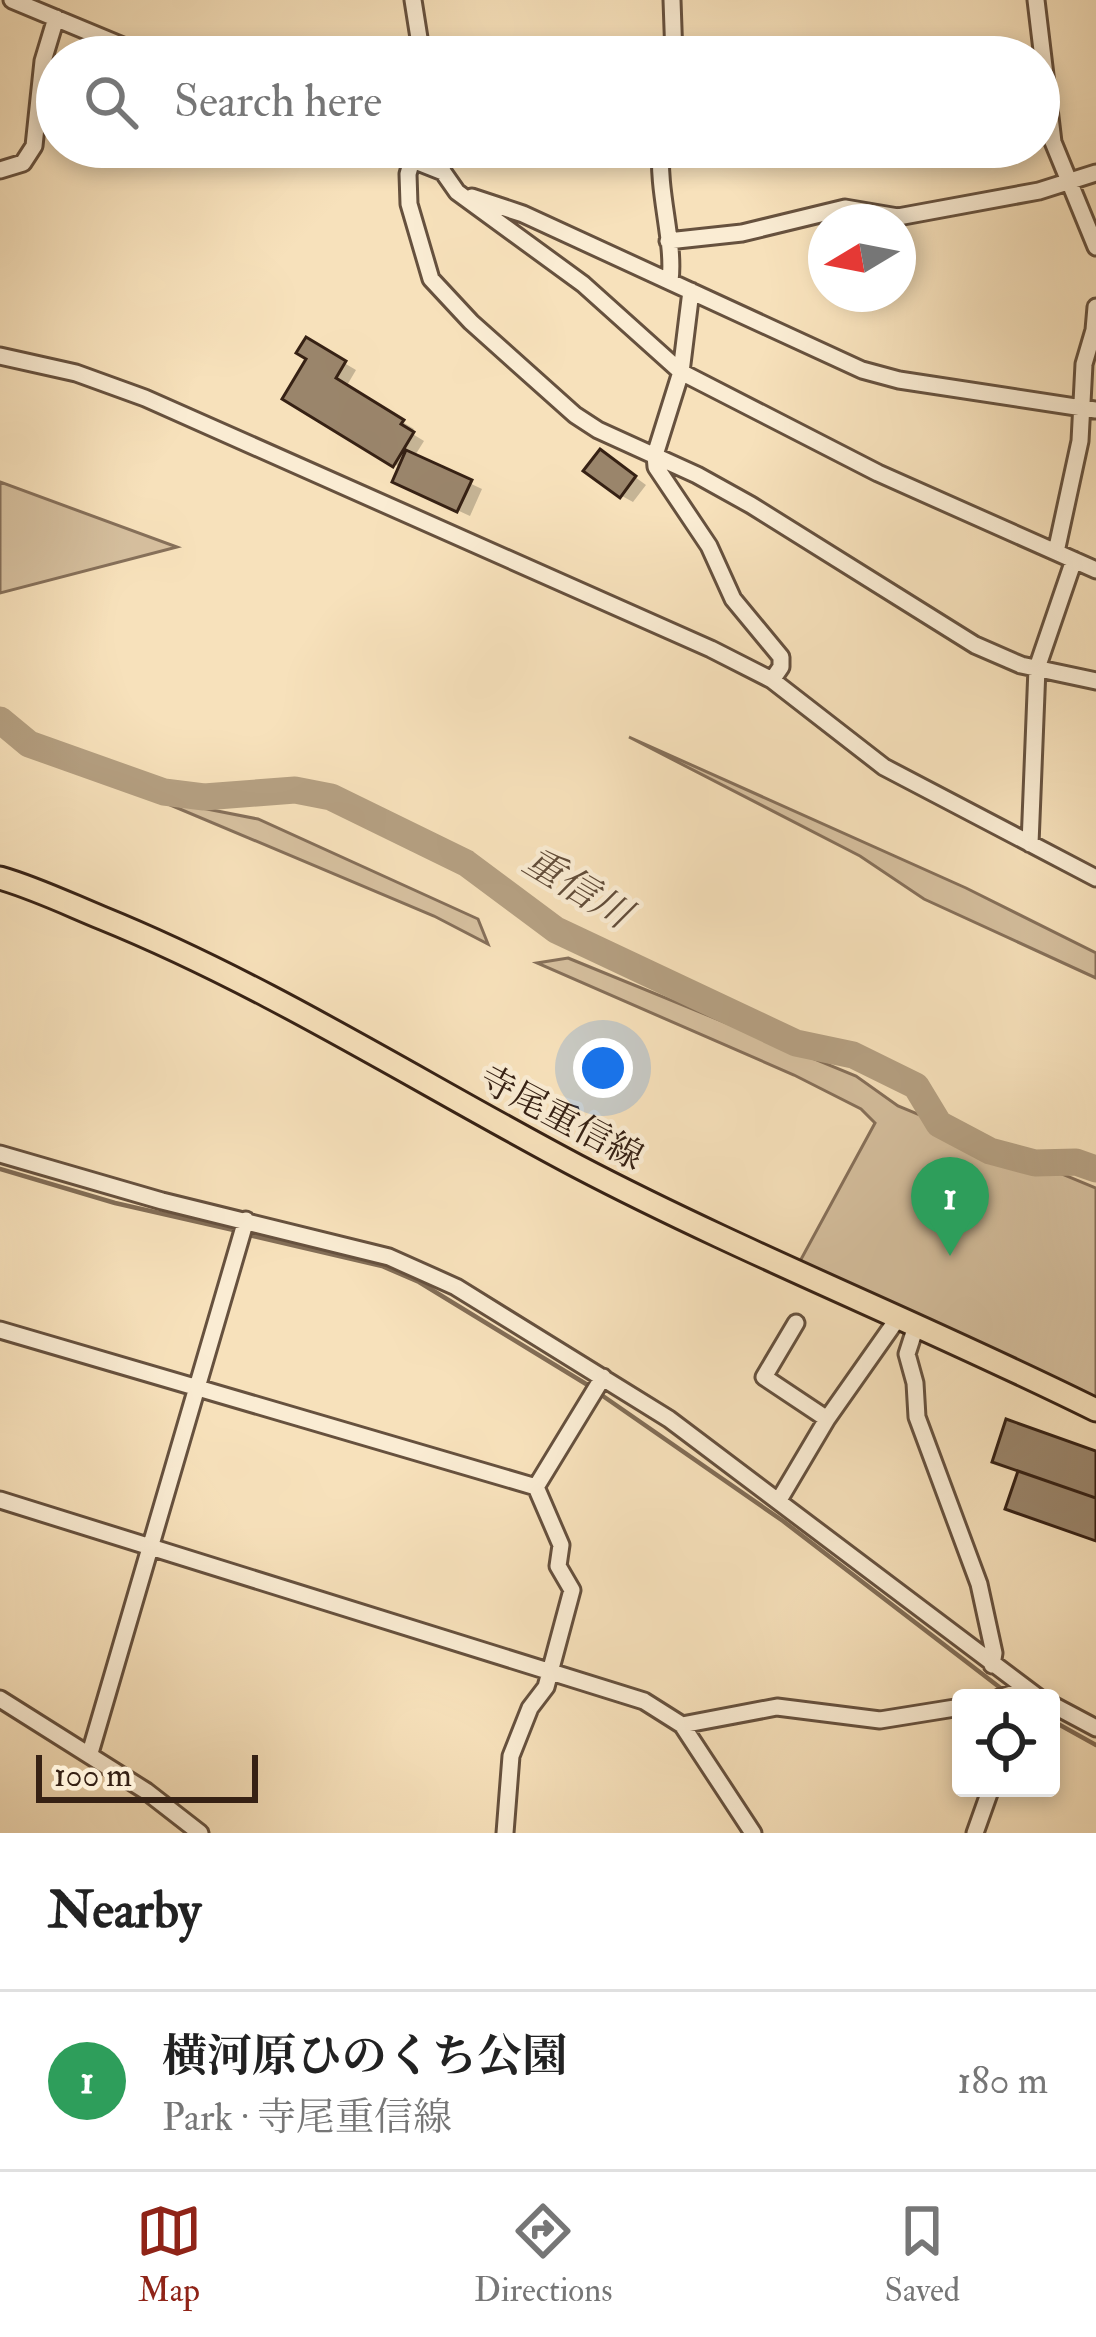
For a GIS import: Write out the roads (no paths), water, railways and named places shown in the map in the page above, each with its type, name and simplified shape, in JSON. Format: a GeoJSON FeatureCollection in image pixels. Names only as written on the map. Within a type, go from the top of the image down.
{"type":"FeatureCollection","features":[{"type":"Feature","properties":{"kind":"main road","name":"寺尾重信線"},"geometry":{"type":"LineString","coordinates":[[0,878],[157,940],[580,1167],[786,1270],[1096,1410]]}},
{"type":"Feature","properties":{"kind":"street"},"geometry":{"type":"LineString","coordinates":[[12,0],[99,36]]}},
{"type":"Feature","properties":{"kind":"street"},"geometry":{"type":"LineString","coordinates":[[413,0],[419,36]]}},
{"type":"Feature","properties":{"kind":"street"},"geometry":{"type":"LineString","coordinates":[[672,0],[673,36]]}},
{"type":"Feature","properties":{"kind":"street"},"geometry":{"type":"LineString","coordinates":[[1036,0],[1040,36]]}},
{"type":"Feature","properties":{"kind":"street"},"geometry":{"type":"LineString","coordinates":[[51,36],[56,18]]}},
{"type":"Feature","properties":{"kind":"street"},"geometry":{"type":"LineString","coordinates":[[0,170],[23,163],[34,146],[36,127]]}},
{"type":"Feature","properties":{"kind":"street"},"geometry":{"type":"LineString","coordinates":[[1060,158],[1096,247]]}},
{"type":"Feature","properties":{"kind":"street"},"geometry":{"type":"LineString","coordinates":[[410,168],[410,204],[425,265],[442,294],[575,415],[783,524],[975,645],[1037,668],[1096,681]]}},
{"type":"Feature","properties":{"kind":"street"},"geometry":{"type":"LineString","coordinates":[[433,168],[443,172]]}},
{"type":"Feature","properties":{"kind":"street"},"geometry":{"type":"LineString","coordinates":[[442,168],[458,192],[584,284],[681,373],[878,473],[1096,570]]}},
{"type":"Feature","properties":{"kind":"street"},"geometry":{"type":"LineString","coordinates":[[663,168],[670,281]]}},
{"type":"Feature","properties":{"kind":"street"},"geometry":{"type":"LineString","coordinates":[[668,241],[742,233],[844,208],[898,217],[1069,184],[1096,172]]}},
{"type":"Feature","properties":{"kind":"street"},"geometry":{"type":"LineString","coordinates":[[458,192],[523,214],[879,375],[1089,409]]}},
{"type":"Feature","properties":{"kind":"street"},"geometry":{"type":"LineString","coordinates":[[691,291],[681,373],[655,455],[661,478],[709,546],[733,599],[781,657],[781,667],[772,680]]}},
{"type":"Feature","properties":{"kind":"street"},"geometry":{"type":"LineString","coordinates":[[1056,552],[1089,409],[1084,364],[1096,307]]}},
{"type":"Feature","properties":{"kind":"street"},"geometry":{"type":"LineString","coordinates":[[0,356],[76,373],[145,398],[711,649],[772,680],[884,767],[1096,878]]}},
{"type":"Feature","properties":{"kind":"street"},"geometry":{"type":"LineString","coordinates":[[1030,844],[1037,668],[1074,560]]}},
{"type":"Feature","properties":{"kind":"street"},"geometry":{"type":"LineString","coordinates":[[0,1154],[423,1270],[669,1419],[1021,1689]]}},
{"type":"Feature","properties":{"kind":"street"},"geometry":{"type":"LineString","coordinates":[[90,1754],[246,1220]]}},
{"type":"Feature","properties":{"kind":"street"},"geometry":{"type":"LineString","coordinates":[[779,1500],[826,1419],[907,1322]]}},
{"type":"Feature","properties":{"kind":"street"},"geometry":{"type":"LineString","coordinates":[[907,1322],[917,1417],[979,1584],[994,1653],[992,1665]]}},
{"type":"Feature","properties":{"kind":"street"},"geometry":{"type":"LineString","coordinates":[[796,1323],[764,1377],[826,1419]]}},
{"type":"Feature","properties":{"kind":"street"},"geometry":{"type":"LineString","coordinates":[[0,1330],[536,1486]]}},
{"type":"Feature","properties":{"kind":"street"},"geometry":{"type":"LineString","coordinates":[[506,1833],[511,1756],[550,1671],[572,1590],[558,1566],[561,1545],[536,1486],[603,1377]]}},
{"type":"Feature","properties":{"kind":"street"},"geometry":{"type":"LineString","coordinates":[[0,1499],[644,1701],[682,1725],[753,1833]]}},
{"type":"Feature","properties":{"kind":"street"},"geometry":{"type":"LineString","coordinates":[[0,1699],[146,1791],[200,1833]]}},
{"type":"Feature","properties":{"kind":"street"},"geometry":{"type":"LineString","coordinates":[[682,1725],[777,1707],[880,1720],[952,1708]]}},
{"type":"Feature","properties":{"kind":"street"},"geometry":{"type":"LineString","coordinates":[[1060,1709],[1096,1728]]}},
{"type":"Feature","properties":{"kind":"street"},"geometry":{"type":"LineString","coordinates":[[975,1833],[988,1797]]}},
{"type":"Feature","properties":{"kind":"waterway","name":"重信川"},"geometry":{"type":"LineString","coordinates":[[0,720],[29,744],[164,792],[204,797],[295,790],[331,797],[466,863],[556,930],[796,1043],[853,1055],[916,1086],[939,1124],[990,1151],[1035,1163],[1076,1162],[1096,1169]]}},
{"type":"Feature","properties":{"kind":"waterway"},"geometry":{"type":"LineString","coordinates":[[0,1169],[115,1203],[238,1231]]}},
{"type":"Feature","properties":{"kind":"waterway"},"geometry":{"type":"LineString","coordinates":[[249,1235],[382,1266],[419,1282],[591,1387]]}},
{"type":"Feature","properties":{"kind":"waterway"},"geometry":{"type":"LineString","coordinates":[[600,1394],[783,1521],[1002,1689]]}},
{"type":"Feature","properties":{"kind":"waterway"},"geometry":{"type":"LineString","coordinates":[[1060,1725],[1096,1745]]}},
{"type":"Feature","properties":{"kind":"place","name":"横河原ひのくち公園"},"geometry":{"type":"Point","coordinates":[950,1256]}}]}
